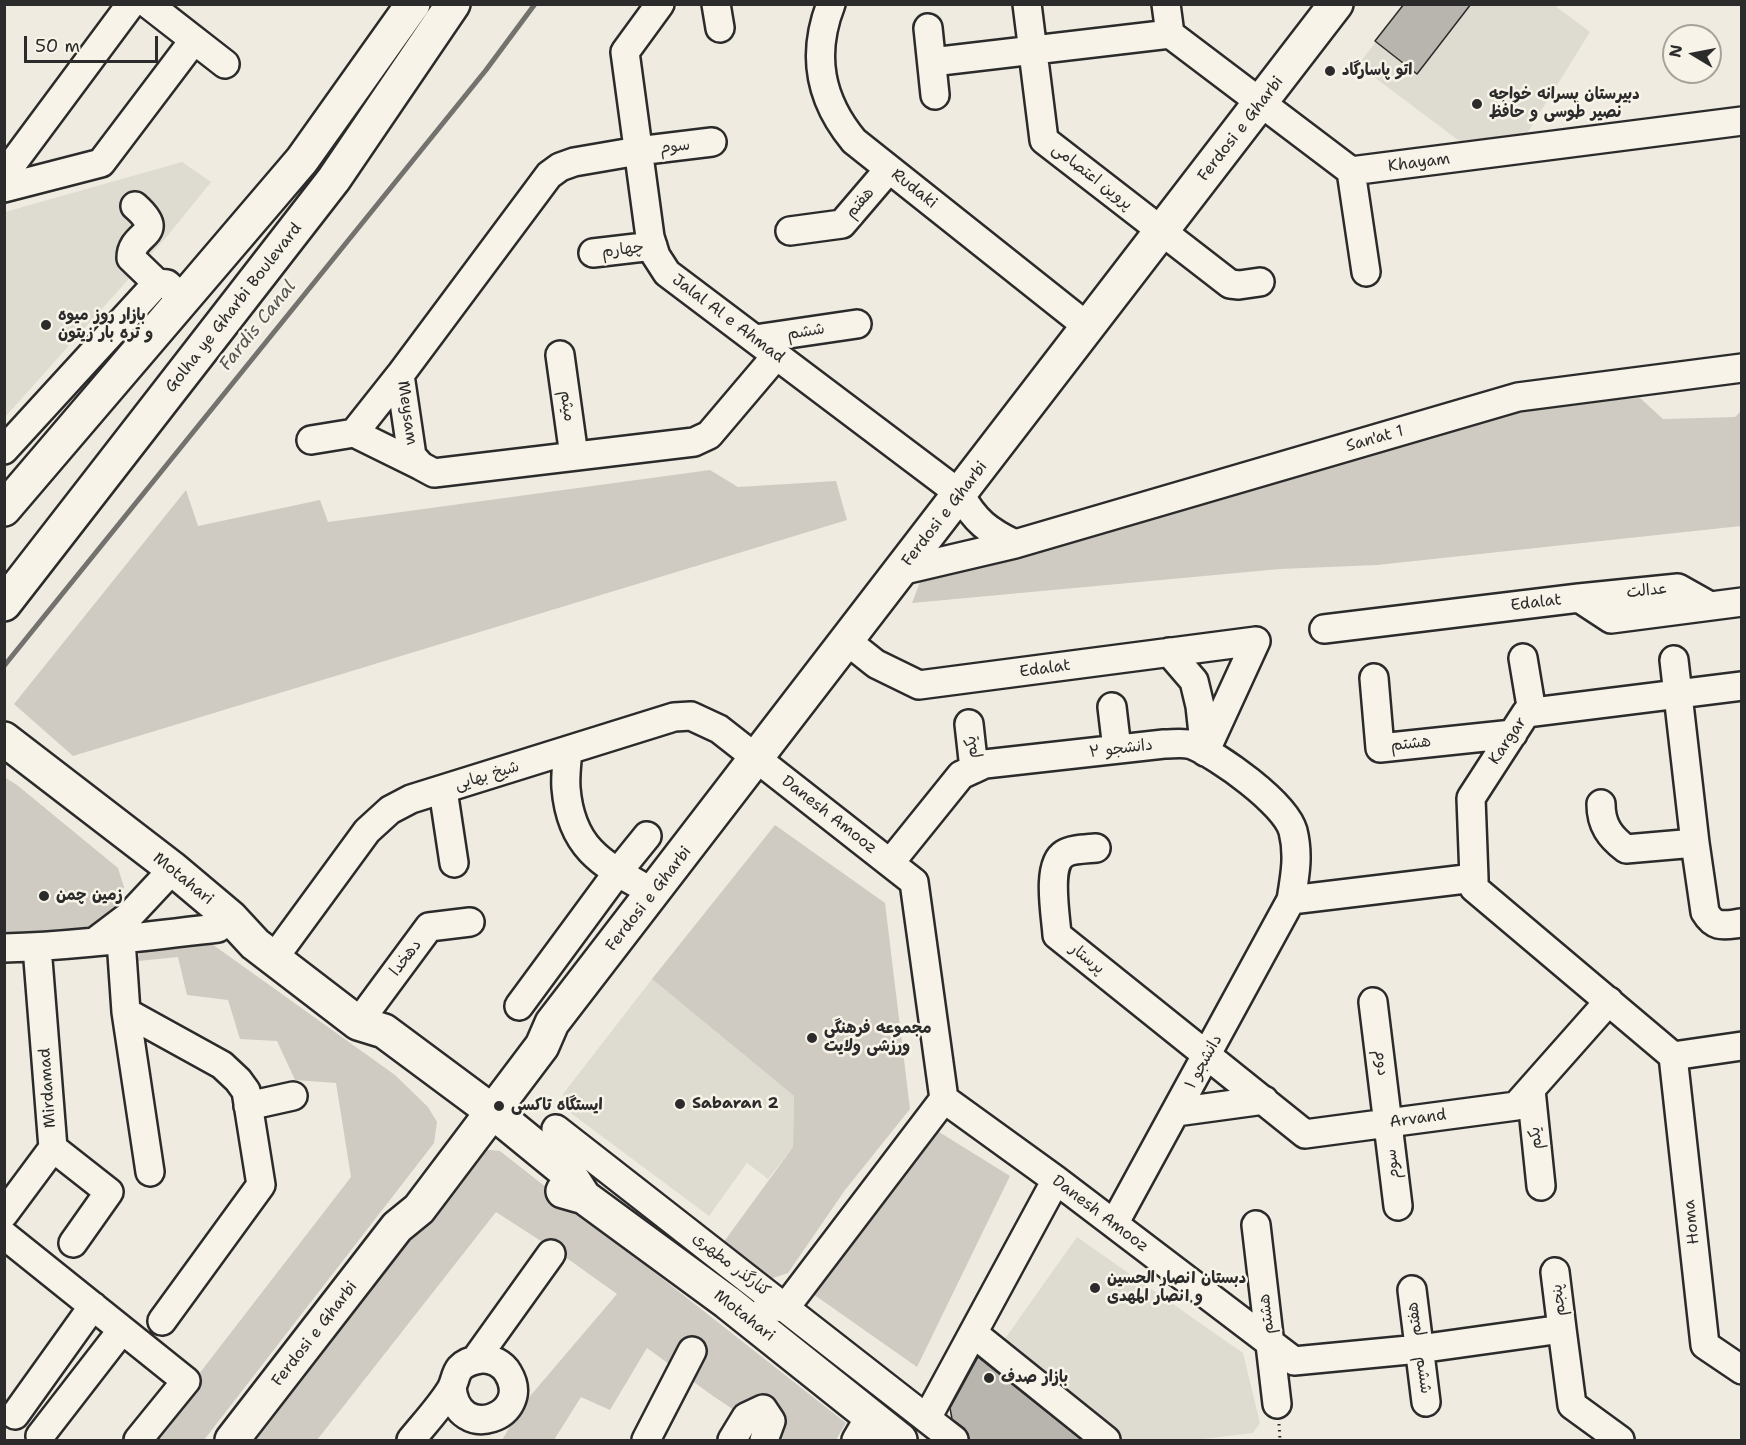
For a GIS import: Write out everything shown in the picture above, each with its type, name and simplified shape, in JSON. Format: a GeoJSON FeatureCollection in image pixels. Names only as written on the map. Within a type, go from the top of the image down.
{"type":"FeatureCollection","features":[{"type":"Feature","properties":{"kind":"main road"},"geometry":{"type":"LineString","coordinates":[[4,509],[141,350],[171,292],[302,160],[413,4]]}},
{"type":"Feature","properties":{"kind":"main road","name":"Golha ye Gharbi Boulevard"},"geometry":{"type":"LineString","coordinates":[[4,604],[334,179],[453,4]]}},
{"type":"Feature","properties":{"kind":"main road","name":"Ferdosi e Gharbi"},"geometry":{"type":"LineString","coordinates":[[232,1440],[397,1227],[419,1209],[480,1115],[542,1046],[552,1023],[1336,4]]}},
{"type":"Feature","properties":{"kind":"main road","name":"Motahari"},"geometry":{"type":"LineString","coordinates":[[4,739],[224,922],[358,1023],[384,1031],[480,1115],[570,1175],[584,1197],[727,1302],[863,1428],[900,1440]]}},
{"type":"Feature","properties":{"kind":"main road"},"geometry":{"type":"LineString","coordinates":[[4,763],[168,875]]}},
{"type":"Feature","properties":{"kind":"street"},"geometry":{"type":"LineString","coordinates":[[4,175],[131,4]]}},
{"type":"Feature","properties":{"kind":"street"},"geometry":{"type":"LineString","coordinates":[[148,4],[225,64]]}},
{"type":"Feature","properties":{"kind":"street","name":"Jalal Al e Ahmad"},"geometry":{"type":"LineString","coordinates":[[660,4],[626,52],[650,237],[656,256],[667,273],[960,494]]}},
{"type":"Feature","properties":{"kind":"street","name":"Rudaki"},"geometry":{"type":"LineString","coordinates":[[831,4],[821,43],[822,74],[828,102],[839,124],[854,141],[1088,327]]}},
{"type":"Feature","properties":{"kind":"street","name":"پروین اعتصامی"},"geometry":{"type":"LineString","coordinates":[[1028,4],[1044,140],[1230,284],[1260,282]]}},
{"type":"Feature","properties":{"kind":"street"},"geometry":{"type":"LineString","coordinates":[[1166,4],[1170,34]]}},
{"type":"Feature","properties":{"kind":"street"},"geometry":{"type":"LineString","coordinates":[[928,28],[935,95]]}},
{"type":"Feature","properties":{"kind":"street"},"geometry":{"type":"LineString","coordinates":[[932,62],[1170,34],[1352,171],[1366,272]]}},
{"type":"Feature","properties":{"kind":"street"},"geometry":{"type":"LineString","coordinates":[[4,188],[101,163],[194,40]]}},
{"type":"Feature","properties":{"kind":"street","name":"Khayam"},"geometry":{"type":"LineString","coordinates":[[1352,171],[1742,121]]}},
{"type":"Feature","properties":{"kind":"street","name":"سوم"},"geometry":{"type":"LineString","coordinates":[[638,151],[712,142]]}},
{"type":"Feature","properties":{"kind":"street","name":"Meysam"},"geometry":{"type":"LineString","coordinates":[[638,151],[574,162],[560,167],[549,175],[400,375],[412,456],[421,466],[434,473],[694,442],[709,435],[776,356]]}},
{"type":"Feature","properties":{"kind":"street","name":"هفتم"},"geometry":{"type":"LineString","coordinates":[[790,231],[842,224],[889,169]]}},
{"type":"Feature","properties":{"kind":"street"},"geometry":{"type":"LineString","coordinates":[[4,450],[117,327],[171,292],[131,258],[131,252],[149,229],[150,223],[135,206]]}},
{"type":"Feature","properties":{"kind":"street","name":"چهارم"},"geometry":{"type":"LineString","coordinates":[[593,254],[653,246]]}},
{"type":"Feature","properties":{"kind":"street","name":"ششم"},"geometry":{"type":"LineString","coordinates":[[755,339],[857,324]]}},
{"type":"Feature","properties":{"kind":"street"},"geometry":{"type":"LineString","coordinates":[[117,327],[141,350]]}},
{"type":"Feature","properties":{"kind":"street","name":"میثم"},"geometry":{"type":"LineString","coordinates":[[560,356],[574,456]]}},
{"type":"Feature","properties":{"kind":"street","name":"San'at 1"},"geometry":{"type":"LineString","coordinates":[[900,571],[1015,544],[1518,397],[1742,368]]}},
{"type":"Feature","properties":{"kind":"street"},"geometry":{"type":"LineString","coordinates":[[354,433],[400,375]]}},
{"type":"Feature","properties":{"kind":"street"},"geometry":{"type":"LineString","coordinates":[[50,401],[76,425]]}},
{"type":"Feature","properties":{"kind":"street"},"geometry":{"type":"LineString","coordinates":[[311,440],[354,433],[421,466]]}},
{"type":"Feature","properties":{"kind":"street"},"geometry":{"type":"LineString","coordinates":[[960,494],[970,512],[991,532],[1015,544]]}},
{"type":"Feature","properties":{"kind":"street","name":"Edalat"},"geometry":{"type":"LineString","coordinates":[[1324,629],[1579,598],[1611,619],[1742,602]]}},
{"type":"Feature","properties":{"kind":"street","name":"Edalat"},"geometry":{"type":"LineString","coordinates":[[847,641],[876,664],[919,685],[1256,641],[1204,752]]}},
{"type":"Feature","properties":{"kind":"street"},"geometry":{"type":"LineString","coordinates":[[1169,652],[1194,681],[1200,706],[1204,752]]}},
{"type":"Feature","properties":{"kind":"street"},"geometry":{"type":"LineString","coordinates":[[1523,658],[1532,712]]}},
{"type":"Feature","properties":{"kind":"street"},"geometry":{"type":"LineString","coordinates":[[1674,660],[1705,912],[1711,921],[1721,926],[1742,923]]}},
{"type":"Feature","properties":{"kind":"street","name":"هشتم"},"geometry":{"type":"LineString","coordinates":[[1374,678],[1380,748],[1513,734]]}},
{"type":"Feature","properties":{"kind":"street","name":"Kargar"},"geometry":{"type":"LineString","coordinates":[[1474,878],[1471,798],[1526,713],[1742,686]]}},
{"type":"Feature","properties":{"kind":"street"},"geometry":{"type":"LineString","coordinates":[[1112,707],[1117,749]]}},
{"type":"Feature","properties":{"kind":"street","name":"شیخ بهایی"},"geometry":{"type":"LineString","coordinates":[[265,951],[367,831],[390,810],[411,799],[674,717],[691,716],[719,729],[757,758]]}},
{"type":"Feature","properties":{"kind":"street","name":"یکم"},"geometry":{"type":"LineString","coordinates":[[969,724],[974,769]]}},
{"type":"Feature","properties":{"kind":"street","name":"دانشجو ۲"},"geometry":{"type":"LineString","coordinates":[[890,863],[961,775],[985,764],[1164,744],[1189,744],[1216,758],[1277,804],[1292,828],[1298,860],[1291,900]]}},
{"type":"Feature","properties":{"kind":"street"},"geometry":{"type":"LineString","coordinates":[[568,750],[566,787],[575,831],[590,851],[617,873],[654,893]]}},
{"type":"Feature","properties":{"kind":"street","name":"Danesh Amooz"},"geometry":{"type":"LineString","coordinates":[[757,758],[914,882],[944,1099],[1056,1180],[1294,1361],[1419,1348],[1562,1329]]}},
{"type":"Feature","properties":{"kind":"street"},"geometry":{"type":"LineString","coordinates":[[443,789],[453,863]]}},
{"type":"Feature","properties":{"kind":"street"},"geometry":{"type":"LineString","coordinates":[[1601,804],[1601,817],[1606,829],[1613,839],[1626,849],[1695,843]]}},
{"type":"Feature","properties":{"kind":"street"},"geometry":{"type":"LineString","coordinates":[[519,1006],[647,836]]}},
{"type":"Feature","properties":{"kind":"street","name":"پرستار"},"geometry":{"type":"LineString","coordinates":[[1096,848],[1064,853],[1056,862],[1053,874],[1057,935],[1208,1055]]}},
{"type":"Feature","properties":{"kind":"street"},"geometry":{"type":"LineString","coordinates":[[108,940],[168,875]]}},
{"type":"Feature","properties":{"kind":"street"},"geometry":{"type":"LineString","coordinates":[[1291,900],[1474,878],[1474,888],[1673,1056],[1742,1046]]}},
{"type":"Feature","properties":{"kind":"street","name":"دانشجو ۱"},"geometry":{"type":"LineString","coordinates":[[1114,1224],[1291,900]]}},
{"type":"Feature","properties":{"kind":"street"},"geometry":{"type":"LineString","coordinates":[[4,948],[108,940],[224,922]]}},
{"type":"Feature","properties":{"kind":"street","name":"دهخدا"},"geometry":{"type":"LineString","coordinates":[[358,1023],[429,927],[470,922]]}},
{"type":"Feature","properties":{"kind":"street"},"geometry":{"type":"LineString","coordinates":[[108,940],[126,1012],[150,1172]]}},
{"type":"Feature","properties":{"kind":"street","name":"Mirdamad"},"geometry":{"type":"LineString","coordinates":[[4,1214],[52,1148],[37,947]]}},
{"type":"Feature","properties":{"kind":"street","name":"Arvand"},"geometry":{"type":"LineString","coordinates":[[1208,1055],[1305,1134],[1516,1106],[1609,1001]]}},
{"type":"Feature","properties":{"kind":"street","name":"دوم"},"geometry":{"type":"LineString","coordinates":[[1373,1002],[1388,1123]]}},
{"type":"Feature","properties":{"kind":"street"},"geometry":{"type":"LineString","coordinates":[[126,1012],[222,1065],[246,1091],[261,1185],[162,1321]]}},
{"type":"Feature","properties":{"kind":"street","name":"Homa"},"geometry":{"type":"LineString","coordinates":[[1673,1056],[1705,1344],[1742,1370]]}},
{"type":"Feature","properties":{"kind":"street","name":"یکم"},"geometry":{"type":"LineString","coordinates":[[1531,1090],[1541,1186]]}},
{"type":"Feature","properties":{"kind":"street"},"geometry":{"type":"LineString","coordinates":[[248,1106],[293,1096]]}},
{"type":"Feature","properties":{"kind":"street","name":"کنارگذر مطهری"},"geometry":{"type":"LineString","coordinates":[[556,1129],[785,1308],[944,1099]]}},
{"type":"Feature","properties":{"kind":"street"},"geometry":{"type":"LineString","coordinates":[[1176,1112],[1264,1100]]}},
{"type":"Feature","properties":{"kind":"street","name":"سوم"},"geometry":{"type":"LineString","coordinates":[[1388,1123],[1398,1206]]}},
{"type":"Feature","properties":{"kind":"street"},"geometry":{"type":"LineString","coordinates":[[52,1148],[109,1192],[73,1243]]}},
{"type":"Feature","properties":{"kind":"street"},"geometry":{"type":"LineString","coordinates":[[927,1418],[1056,1180]]}},
{"type":"Feature","properties":{"kind":"street","name":"هشتم"},"geometry":{"type":"LineString","coordinates":[[1256,1225],[1277,1404]]}},
{"type":"Feature","properties":{"kind":"street"},"geometry":{"type":"LineString","coordinates":[[4,1235],[186,1381],[138,1440]]}},
{"type":"Feature","properties":{"kind":"street"},"geometry":{"type":"LineString","coordinates":[[411,1440],[452,1387],[459,1370],[475,1360],[551,1254]]}},
{"type":"Feature","properties":{"kind":"street","name":"پنجم"},"geometry":{"type":"LineString","coordinates":[[1555,1272],[1562,1329]]}},
{"type":"Feature","properties":{"kind":"street","name":"هفتم"},"geometry":{"type":"LineString","coordinates":[[1412,1290],[1419,1348]]}},
{"type":"Feature","properties":{"kind":"street"},"geometry":{"type":"LineString","coordinates":[[727,1302],[785,1308],[954,1440]]}},
{"type":"Feature","properties":{"kind":"street"},"geometry":{"type":"LineString","coordinates":[[15,1415],[93,1306]]}},
{"type":"Feature","properties":{"kind":"street"},"geometry":{"type":"LineString","coordinates":[[1562,1329],[1572,1405],[1620,1440]]}},
{"type":"Feature","properties":{"kind":"street"},"geometry":{"type":"LineString","coordinates":[[40,1436],[122,1330]]}},
{"type":"Feature","properties":{"kind":"street"},"geometry":{"type":"LineString","coordinates":[[973,1333],[1106,1440]]}},
{"type":"Feature","properties":{"kind":"street","name":"ششم"},"geometry":{"type":"LineString","coordinates":[[1419,1348],[1426,1402]]}},
{"type":"Feature","properties":{"kind":"street"},"geometry":{"type":"LineString","coordinates":[[646,1440],[692,1351]]}},
{"type":"Feature","properties":{"kind":"street"},"geometry":{"type":"LineString","coordinates":[[452,1387],[456,1405],[461,1412],[477,1420],[488,1430],[511,1401],[513,1389],[511,1378],[506,1369],[496,1362],[486,1359],[475,1360]]}},
{"type":"Feature","properties":{"kind":"street"},"geometry":{"type":"LineString","coordinates":[[732,1440],[746,1417],[763,1409],[771,1421],[764,1440]]}},
{"type":"Feature","properties":{"kind":"shaded area","name":"دبیرستان پسرانه خواجه نصیر طوسی و حافظ"},"geometry":{"type":"Polygon","coordinates":[[[1404,5],[1554,5],[1590,32],[1521,143],[1466,146],[1358,65],[1404,5]]]}},
{"type":"Feature","properties":{"kind":"shaded area","name":"بازار روز میوه و تره بار زیتون"},"geometry":{"type":"Polygon","coordinates":[[[182,162],[211,182],[169,234],[5,417],[5,212],[182,162]]]}},
{"type":"Feature","properties":{"kind":"shaded area"},"geometry":{"type":"Polygon","coordinates":[[[1640,398],[1663,419],[1735,417],[1741,411],[1741,526],[1377,565],[1280,569],[912,603],[925,569],[1418,412],[1640,398]]]}},
{"type":"Feature","properties":{"kind":"shaded area"},"geometry":{"type":"Polygon","coordinates":[[[710,470],[738,487],[836,481],[847,520],[73,756],[14,704],[186,490],[198,526],[320,500],[328,522],[710,470]]]}},
{"type":"Feature","properties":{"kind":"shaded area"},"geometry":{"type":"Polygon","coordinates":[[[4,777],[17,785],[118,868],[124,887],[114,916],[91,929],[5,937],[4,777]]]}},
{"type":"Feature","properties":{"kind":"shaded area","name":"مجموعه فرهنگی ورزشی ولایت"},"geometry":{"type":"Polygon","coordinates":[[[775,825],[885,903],[910,1109],[845,1190],[788,1273],[770,1279],[723,1243],[793,1147],[794,1096],[652,979],[775,825]]]}},
{"type":"Feature","properties":{"kind":"shaded area"},"geometry":{"type":"Polygon","coordinates":[[[205,939],[395,1075],[428,1107],[437,1122],[434,1143],[204,1440],[148,1440],[351,1177],[336,1083],[295,1080],[277,1041],[240,1039],[228,1000],[187,995],[178,957],[138,961],[141,945],[205,939]]]}},
{"type":"Feature","properties":{"kind":"shaded area","name":"Sabaran 2"},"geometry":{"type":"Polygon","coordinates":[[[652,979],[794,1096],[793,1147],[768,1179],[747,1163],[709,1216],[568,1111],[563,1094],[652,979]]]}},
{"type":"Feature","properties":{"kind":"shaded area"},"geometry":{"type":"Polygon","coordinates":[[[931,1127],[1010,1176],[917,1367],[813,1294],[931,1127]]]}},
{"type":"Feature","properties":{"kind":"shaded area"},"geometry":{"type":"Polygon","coordinates":[[[480,1149],[500,1151],[846,1423],[836,1440],[779,1440],[647,1348],[610,1410],[581,1397],[554,1440],[502,1440],[525,1402],[617,1294],[496,1212],[317,1440],[256,1440],[480,1149]]]}},
{"type":"Feature","properties":{"kind":"shaded area","name":"دبستان انصار الحسین و انصار المهدی"},"geometry":{"type":"Polygon","coordinates":[[[1077,1237],[1243,1353],[1260,1423],[1253,1433],[1195,1440],[1122,1440],[1004,1340],[1077,1237]]]}},
{"type":"Feature","properties":{"kind":"building"},"geometry":{"type":"Polygon","coordinates":[[[1404,4],[1471,4],[1417,74],[1375,41],[1404,4]]]}},
{"type":"Feature","properties":{"kind":"building","name":"بازار صدف"},"geometry":{"type":"Polygon","coordinates":[[[978,1357],[1082,1440],[969,1440],[964,1428],[952,1419],[950,1408],[978,1357]]]}},
{"type":"Feature","properties":{"kind":"waterway","name":"Fardis Canal"},"geometry":{"type":"LineString","coordinates":[[4,666],[486,70],[535,4]]}},
{"type":"Feature","properties":{"kind":"place","name":"اتو پاسارگاد"},"geometry":{"type":"Point","coordinates":[1330,71]}},
{"type":"Feature","properties":{"kind":"place","name":"دبیرستان پسرانه خواجه نصیر طوسی و حافظ"},"geometry":{"type":"Point","coordinates":[1477,104]}},
{"type":"Feature","properties":{"kind":"place","name":"بازار روز میوه و تره بار زیتون"},"geometry":{"type":"Point","coordinates":[46,325]}},
{"type":"Feature","properties":{"kind":"place","name":"زمین چمن"},"geometry":{"type":"Point","coordinates":[44,896]}},
{"type":"Feature","properties":{"kind":"place","name":"مجموعه فرهنگی ورزشی ولایت"},"geometry":{"type":"Point","coordinates":[812,1038]}},
{"type":"Feature","properties":{"kind":"place","name":"Sabaran 2"},"geometry":{"type":"Point","coordinates":[680,1104]}},
{"type":"Feature","properties":{"kind":"place","name":"ایستگاه تاکسی"},"geometry":{"type":"Point","coordinates":[499,1106]}},
{"type":"Feature","properties":{"kind":"place","name":"دبستان انصار الحسین و انصار المهدی"},"geometry":{"type":"Point","coordinates":[1095,1288]}},
{"type":"Feature","properties":{"kind":"place","name":"بازار صدف"},"geometry":{"type":"Point","coordinates":[989,1378]}}]}
